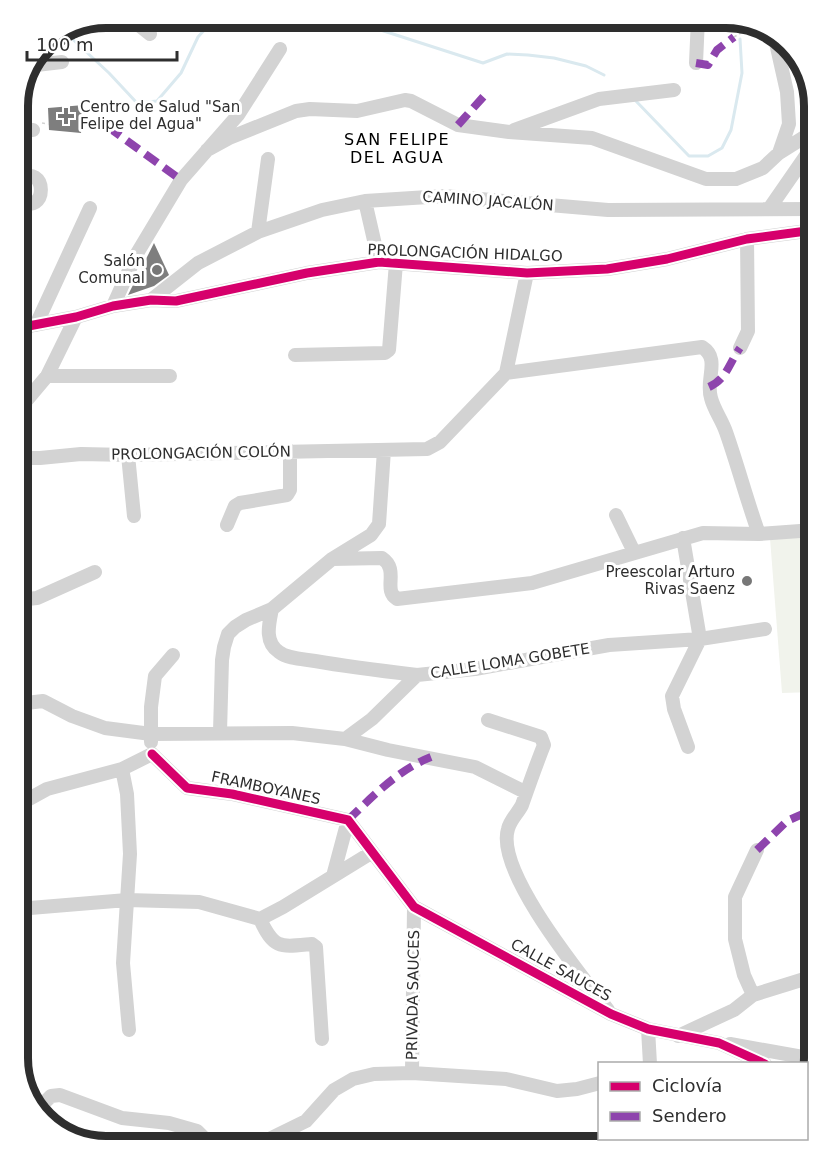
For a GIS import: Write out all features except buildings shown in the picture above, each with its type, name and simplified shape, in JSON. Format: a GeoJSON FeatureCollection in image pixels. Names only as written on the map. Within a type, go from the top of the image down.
{"type":"FeatureCollection","features":[{"type":"Feature","properties":{"kind":"street"},"geometry":{"type":"LineString","coordinates":[[143,28],[150,34]]}},
{"type":"Feature","properties":{"kind":"street"},"geometry":{"type":"LineString","coordinates":[[696,63],[698,29]]}},
{"type":"Feature","properties":{"kind":"street"},"geometry":{"type":"LineString","coordinates":[[777,48],[787,92],[789,124],[779,153]]}},
{"type":"Feature","properties":{"kind":"street"},"geometry":{"type":"LineString","coordinates":[[113,306],[136,255],[181,180],[238,115],[280,49]]}},
{"type":"Feature","properties":{"kind":"street"},"geometry":{"type":"LineString","coordinates":[[41,64],[62,62]]}},
{"type":"Feature","properties":{"kind":"street"},"geometry":{"type":"LineString","coordinates":[[509,132],[599,99],[674,90]]}},
{"type":"Feature","properties":{"kind":"street"},"geometry":{"type":"LineString","coordinates":[[207,150],[229,138],[296,111],[310,109],[357,111],[405,100],[458,125],[509,132],[592,138],[706,179],[736,179],[763,168],[779,153],[804,136]]}},
{"type":"Feature","properties":{"kind":"street"},"geometry":{"type":"LineString","coordinates":[[29,130],[33,130]]}},
{"type":"Feature","properties":{"kind":"street"},"geometry":{"type":"LineString","coordinates":[[258,232],[268,159]]}},
{"type":"Feature","properties":{"kind":"street"},"geometry":{"type":"LineString","coordinates":[[769,210],[804,159]]}},
{"type":"Feature","properties":{"kind":"street"},"geometry":{"type":"LineString","coordinates":[[29,176],[40,183],[42,191],[35,202],[29,203]]}},
{"type":"Feature","properties":{"kind":"street","name":"CAMINO JACALÓN"},"geometry":{"type":"LineString","coordinates":[[151,300],[198,263],[258,232],[322,210],[365,201],[444,196],[608,210],[804,209]]}},
{"type":"Feature","properties":{"kind":"street"},"geometry":{"type":"LineString","coordinates":[[365,201],[379,262]]}},
{"type":"Feature","properties":{"kind":"street"},"geometry":{"type":"LineString","coordinates":[[36,325],[90,208]]}},
{"type":"Feature","properties":{"kind":"street","name":"PROLONGACIÓN HIDALGO"},"geometry":{"type":"LineString","coordinates":[[29,326],[76,317],[113,306],[151,300],[176,301],[307,273],[379,262],[527,273],[607,269],[667,259],[747,239],[804,231]]}},
{"type":"Feature","properties":{"kind":"street"},"geometry":{"type":"LineString","coordinates":[[740,348],[748,331],[747,239]]}},
{"type":"Feature","properties":{"kind":"street"},"geometry":{"type":"LineString","coordinates":[[295,355],[385,353],[389,350],[396,263]]}},
{"type":"Feature","properties":{"kind":"street"},"geometry":{"type":"LineString","coordinates":[[527,273],[506,373],[702,346],[709,351],[713,362],[709,387],[710,397],[727,434],[759,534]]}},
{"type":"Feature","properties":{"kind":"street"},"geometry":{"type":"LineString","coordinates":[[29,398],[47,376],[76,317]]}},
{"type":"Feature","properties":{"kind":"street","name":"PROLONGACIÓN COLÓN"},"geometry":{"type":"LineString","coordinates":[[29,458],[81,454],[427,449],[440,442],[506,373]]}},
{"type":"Feature","properties":{"kind":"street"},"geometry":{"type":"LineString","coordinates":[[47,376],[170,376]]}},
{"type":"Feature","properties":{"kind":"street"},"geometry":{"type":"LineString","coordinates":[[220,732],[222,660],[228,634],[246,620],[273,609],[332,559],[371,535],[379,524],[384,450]]}},
{"type":"Feature","properties":{"kind":"street"},"geometry":{"type":"LineString","coordinates":[[227,525],[234,506],[287,495],[290,490],[290,451]]}},
{"type":"Feature","properties":{"kind":"street"},"geometry":{"type":"LineString","coordinates":[[128,455],[134,516]]}},
{"type":"Feature","properties":{"kind":"street"},"geometry":{"type":"LineString","coordinates":[[616,515],[634,552]]}},
{"type":"Feature","properties":{"kind":"street"},"geometry":{"type":"LineString","coordinates":[[332,559],[382,558],[391,569],[390,592],[397,599],[532,583],[683,538],[713,532],[759,534],[804,531]]}},
{"type":"Feature","properties":{"kind":"street"},"geometry":{"type":"LineString","coordinates":[[683,538],[700,639],[672,696],[674,709],[688,747]]}},
{"type":"Feature","properties":{"kind":"street"},"geometry":{"type":"LineString","coordinates":[[28,599],[37,598],[95,572]]}},
{"type":"Feature","properties":{"kind":"street"},"geometry":{"type":"LineString","coordinates":[[273,609],[268,629],[270,642],[279,652],[346,667],[417,675]]}},
{"type":"Feature","properties":{"kind":"street","name":"CALLE LOMA GOBETE"},"geometry":{"type":"LineString","coordinates":[[345,739],[372,719],[417,675],[475,669],[609,645],[700,639],[765,629]]}},
{"type":"Feature","properties":{"kind":"street"},"geometry":{"type":"LineString","coordinates":[[28,799],[47,789],[122,769],[152,754],[151,707],[155,676],[173,655]]}},
{"type":"Feature","properties":{"kind":"street"},"geometry":{"type":"LineString","coordinates":[[28,703],[43,701],[72,716],[105,728],[151,734],[292,733],[345,739],[475,767],[525,792]]}},
{"type":"Feature","properties":{"kind":"street"},"geometry":{"type":"LineString","coordinates":[[488,720],[541,737],[544,745],[521,806],[507,829],[507,853],[521,888],[579,973],[611,1014]]}},
{"type":"Feature","properties":{"kind":"street","name":"FRAMBOYANES"},"geometry":{"type":"LineString","coordinates":[[152,754],[187,788],[232,794],[348,820]]}},
{"type":"Feature","properties":{"kind":"street"},"geometry":{"type":"LineString","coordinates":[[122,769],[127,794],[130,854],[123,963],[129,1030]]}},
{"type":"Feature","properties":{"kind":"street"},"geometry":{"type":"LineString","coordinates":[[28,908],[127,900],[199,902],[260,919],[283,908],[371,853],[348,820]]}},
{"type":"Feature","properties":{"kind":"street"},"geometry":{"type":"LineString","coordinates":[[333,876],[348,820]]}},
{"type":"Feature","properties":{"kind":"street"},"geometry":{"type":"LineString","coordinates":[[753,996],[744,975],[735,939],[735,897],[757,850]]}},
{"type":"Feature","properties":{"kind":"street","name":"CALLE SAUCES"},"geometry":{"type":"LineString","coordinates":[[371,853],[414,907],[611,1014],[648,1029],[719,1043],[761,1062]]}},
{"type":"Feature","properties":{"kind":"street","name":"PRIVADA SAUCES"},"geometry":{"type":"LineString","coordinates":[[414,907],[412,1073],[498,1078],[557,1091],[598,1084]]}},
{"type":"Feature","properties":{"kind":"street"},"geometry":{"type":"LineString","coordinates":[[260,919],[273,942],[283,946],[312,944],[316,947],[322,1039]]}},
{"type":"Feature","properties":{"kind":"street"},"geometry":{"type":"LineString","coordinates":[[678,1036],[734,1010],[753,996],[804,979]]}},
{"type":"Feature","properties":{"kind":"street"},"geometry":{"type":"LineString","coordinates":[[648,1029],[650,1062]]}},
{"type":"Feature","properties":{"kind":"street"},"geometry":{"type":"LineString","coordinates":[[719,1043],[804,1057]]}},
{"type":"Feature","properties":{"kind":"street"},"geometry":{"type":"LineString","coordinates":[[277,1135],[306,1121],[334,1089],[353,1079],[374,1074],[412,1073]]}},
{"type":"Feature","properties":{"kind":"street"},"geometry":{"type":"LineString","coordinates":[[44,1103],[51,1096],[60,1095],[122,1118],[169,1123],[197,1131],[201,1135]]}},
{"type":"Feature","properties":{"kind":"path"},"geometry":{"type":"LineString","coordinates":[[734,37],[745,31]]}},
{"type":"Feature","properties":{"kind":"shaded area"},"geometry":{"type":"Polygon","coordinates":[[[804,535],[804,692],[782,693],[770,538],[804,535]]]}},
{"type":"Feature","properties":{"kind":"waterway"},"geometry":{"type":"LineString","coordinates":[[70,37],[137,103],[157,101],[181,73],[198,37],[206,28]]}},
{"type":"Feature","properties":{"kind":"waterway"},"geometry":{"type":"LineString","coordinates":[[376,28],[483,63],[507,54],[528,55],[554,58],[586,66],[604,75]]}},
{"type":"Feature","properties":{"kind":"waterway"},"geometry":{"type":"LineString","coordinates":[[634,99],[689,156],[708,156],[722,148],[731,130],[742,73],[740,39]]}},
{"type":"Feature","properties":{"kind":"marked path"},"geometry":{"type":"LineString","coordinates":[[696,63],[708,65],[717,50],[734,37]]}},
{"type":"Feature","properties":{"kind":"marked path"},"geometry":{"type":"LineString","coordinates":[[458,125],[484,96]]}},
{"type":"Feature","properties":{"kind":"marked path"},"geometry":{"type":"LineString","coordinates":[[108,127],[181,180]]}},
{"type":"Feature","properties":{"kind":"marked path"},"geometry":{"type":"LineString","coordinates":[[709,387],[724,375],[740,348]]}},
{"type":"Feature","properties":{"kind":"marked path"},"geometry":{"type":"LineString","coordinates":[[348,820],[397,776],[431,757]]}},
{"type":"Feature","properties":{"kind":"marked path"},"geometry":{"type":"LineString","coordinates":[[757,850],[787,821],[804,813]]}},
{"type":"Feature","properties":{"kind":"cycle path"},"geometry":{"type":"LineString","coordinates":[[29,326],[76,317],[113,306],[151,300],[176,301],[307,273],[379,262],[527,273],[607,269],[667,259],[747,239],[804,231]]}},
{"type":"Feature","properties":{"kind":"cycle path"},"geometry":{"type":"LineString","coordinates":[[152,754],[187,788],[232,794],[348,820],[414,907],[611,1014],[648,1029],[719,1043],[761,1062]]}},
{"type":"Feature","properties":{"kind":"place","name":"Centro de Salud \"San Felipe del Agua\""},"geometry":{"type":"Point","coordinates":[66,116]}},
{"type":"Feature","properties":{"kind":"place","name":"Salón Comunal"},"geometry":{"type":"Point","coordinates":[157,270]}},
{"type":"Feature","properties":{"kind":"place","name":"Preescolar Arturo Rivas Saenz"},"geometry":{"type":"Point","coordinates":[747,581]}},
{"type":"Feature","properties":{"kind":"district","name":"SAN FELIPE DEL AGUA"},"geometry":{"type":"Point","coordinates":[397,148]}}]}
